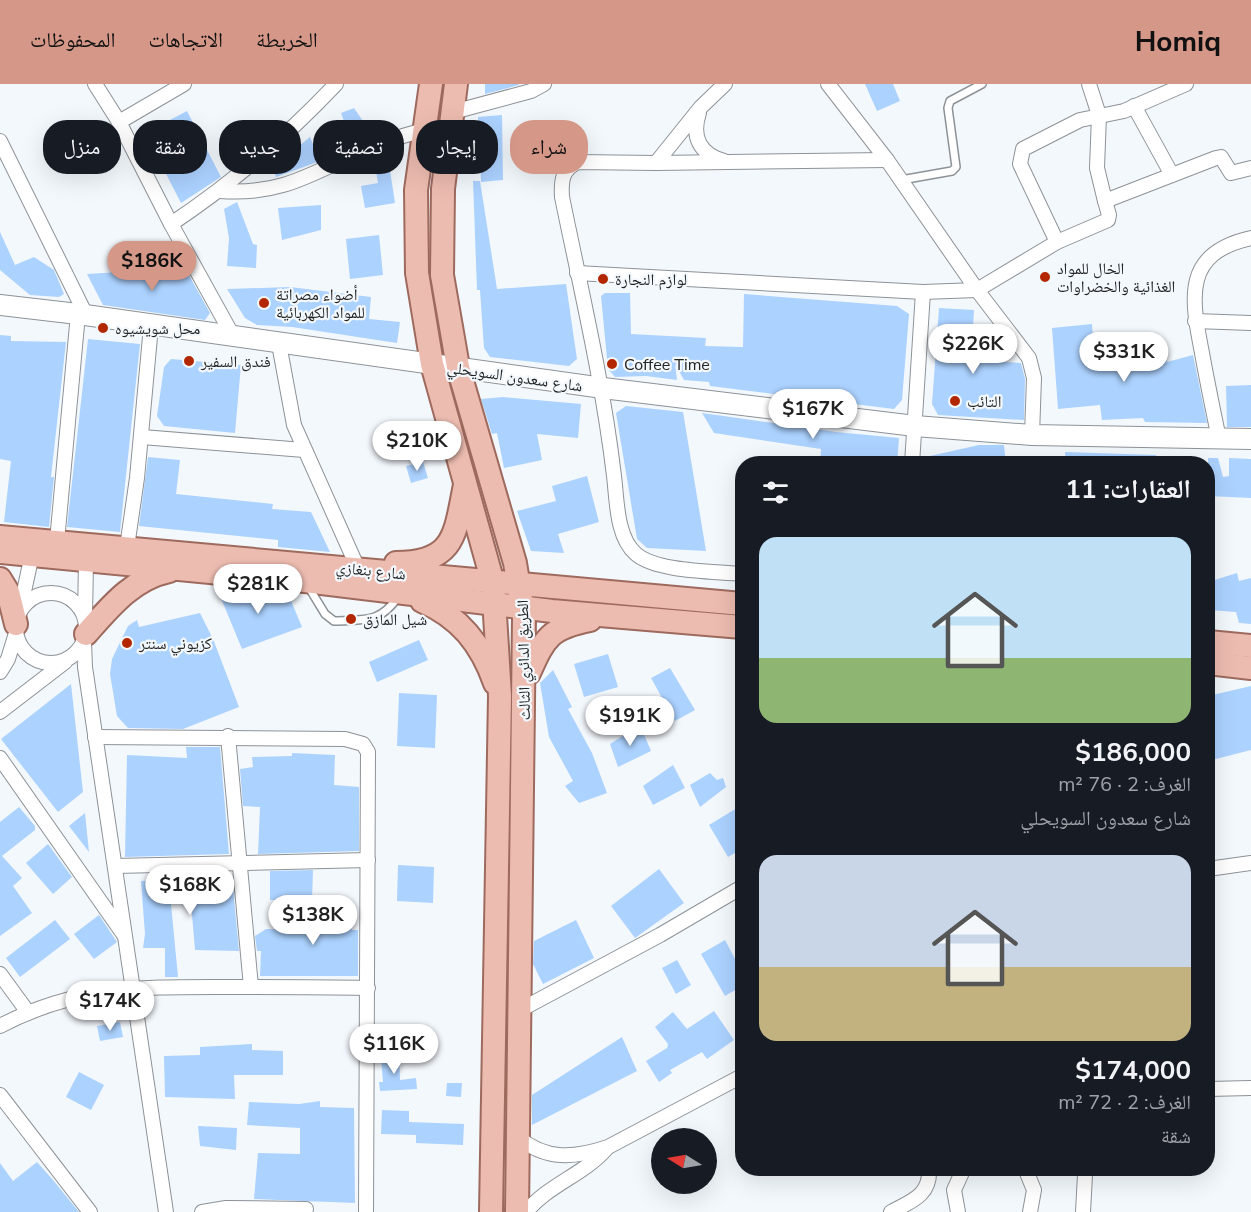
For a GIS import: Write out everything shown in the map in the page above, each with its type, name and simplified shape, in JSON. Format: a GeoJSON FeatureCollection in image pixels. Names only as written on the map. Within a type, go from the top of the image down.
{"type":"FeatureCollection","features":[{"type":"Feature","properties":{"kind":"main road","name":"الطريق الدائري الثالث"},"geometry":{"type":"LineString","coordinates":[[426,120],[431,84]]}},
{"type":"Feature","properties":{"kind":"main road","name":"الطريق الدائري الثالث"},"geometry":{"type":"LineString","coordinates":[[456,84],[442,189],[442,275],[458,367],[522,597],[524,685],[517,1212]]}},
{"type":"Feature","properties":{"kind":"main road","name":"الطريق الدائري الثالث"},"geometry":{"type":"LineString","coordinates":[[418,174],[416,255],[432,364],[494,594],[500,696],[491,1212]]}},
{"type":"Feature","properties":{"kind":"main road","name":"شارع سعدون السويحلي"},"geometry":{"type":"LineString","coordinates":[[0,305],[603,388],[915,426],[1032,435],[1251,439]]}},
{"type":"Feature","properties":{"kind":"main road"},"geometry":{"type":"LineString","coordinates":[[346,565],[406,563],[425,560],[443,550],[454,537],[466,484]]}},
{"type":"Feature","properties":{"kind":"main road","name":"شارع بنغازي"},"geometry":{"type":"LineString","coordinates":[[0,537],[34,547],[181,568],[402,593],[494,594]]}},
{"type":"Feature","properties":{"kind":"main road","name":"شارع بنغازي"},"geometry":{"type":"LineString","coordinates":[[0,552],[57,541],[83,554],[127,547],[346,565],[494,594],[522,597],[735,604]]}},
{"type":"Feature","properties":{"kind":"main road"},"geometry":{"type":"LineString","coordinates":[[85,631],[132,587],[147,577],[181,568]]}},
{"type":"Feature","properties":{"kind":"main road"},"geometry":{"type":"LineString","coordinates":[[0,579],[8,592],[17,623]]}},
{"type":"Feature","properties":{"kind":"main road"},"geometry":{"type":"LineString","coordinates":[[402,593],[433,606],[463,626],[484,656],[500,696]]}},
{"type":"Feature","properties":{"kind":"main road","name":"شارع بنغازي"},"geometry":{"type":"LineString","coordinates":[[522,597],[614,614],[735,626]]}},
{"type":"Feature","properties":{"kind":"main road"},"geometry":{"type":"LineString","coordinates":[[524,685],[539,648],[558,629],[614,614]]}},
{"type":"Feature","properties":{"kind":"main road"},"geometry":{"type":"LineString","coordinates":[[1215,643],[1251,646]]}},
{"type":"Feature","properties":{"kind":"main road"},"geometry":{"type":"LineString","coordinates":[[1215,664],[1251,668]]}},
{"type":"Feature","properties":{"kind":"street"},"geometry":{"type":"LineString","coordinates":[[95,84],[118,120]]}},
{"type":"Feature","properties":{"kind":"street"},"geometry":{"type":"LineString","coordinates":[[121,121],[184,84]]}},
{"type":"Feature","properties":{"kind":"street"},"geometry":{"type":"LineString","coordinates":[[171,224],[220,191],[306,116],[336,84]]}},
{"type":"Feature","properties":{"kind":"street"},"geometry":{"type":"LineString","coordinates":[[453,112],[531,91],[544,84]]}},
{"type":"Feature","properties":{"kind":"street"},"geometry":{"type":"LineString","coordinates":[[656,163],[701,106],[725,84]]}},
{"type":"Feature","properties":{"kind":"street"},"geometry":{"type":"LineString","coordinates":[[828,84],[887,160],[977,290],[1022,347],[1032,365],[1032,435]]}},
{"type":"Feature","properties":{"kind":"street"},"geometry":{"type":"LineString","coordinates":[[577,273],[923,292],[977,290],[1056,242],[1108,220],[1109,215],[1097,168],[1099,116],[1089,84]]}},
{"type":"Feature","properties":{"kind":"street"},"geometry":{"type":"LineString","coordinates":[[1056,242],[1023,172],[1020,154],[1023,149],[1080,120],[1114,114],[1186,84]]}},
{"type":"Feature","properties":{"kind":"street"},"geometry":{"type":"LineString","coordinates":[[701,106],[694,126],[698,144],[713,158],[732,164]]}},
{"type":"Feature","properties":{"kind":"street"},"geometry":{"type":"LineString","coordinates":[[1134,106],[1172,176]]}},
{"type":"Feature","properties":{"kind":"street"},"geometry":{"type":"LineString","coordinates":[[121,126],[171,224],[234,338]]}},
{"type":"Feature","properties":{"kind":"street"},"geometry":{"type":"LineString","coordinates":[[220,191],[243,193],[270,190],[323,171],[371,147],[416,133]]}},
{"type":"Feature","properties":{"kind":"street"},"geometry":{"type":"LineString","coordinates":[[0,141],[82,315],[57,541]]}},
{"type":"Feature","properties":{"kind":"street"},"geometry":{"type":"LineString","coordinates":[[1105,201],[1220,157],[1231,173],[1251,168]]}},
{"type":"Feature","properties":{"kind":"street"},"geometry":{"type":"LineString","coordinates":[[735,573],[656,564],[634,552],[626,538],[618,514],[603,388],[562,197],[564,174],[570,165],[578,162],[732,164],[887,160]]}},
{"type":"Feature","properties":{"kind":"street"},"geometry":{"type":"LineString","coordinates":[[1219,438],[1192,297],[1200,268],[1221,248],[1251,238]]}},
{"type":"Feature","properties":{"kind":"street"},"geometry":{"type":"LineString","coordinates":[[913,456],[923,292]]}},
{"type":"Feature","properties":{"kind":"street"},"geometry":{"type":"LineString","coordinates":[[1196,321],[1251,323]]}},
{"type":"Feature","properties":{"kind":"street"},"geometry":{"type":"LineString","coordinates":[[127,547],[142,436],[152,326]]}},
{"type":"Feature","properties":{"kind":"street"},"geometry":{"type":"LineString","coordinates":[[279,344],[286,394],[294,425],[346,565]]}},
{"type":"Feature","properties":{"kind":"street"},"geometry":{"type":"LineString","coordinates":[[142,436],[304,450]]}},
{"type":"Feature","properties":{"kind":"street"},"geometry":{"type":"LineString","coordinates":[[0,672],[8,659],[34,547]]}},
{"type":"Feature","properties":{"kind":"street"},"geometry":{"type":"LineString","coordinates":[[0,712],[79,651],[85,631],[83,554]]}},
{"type":"Feature","properties":{"kind":"street"},"geometry":{"type":"LineString","coordinates":[[66,660],[45,663],[34,660],[19,644],[17,623],[32,598],[50,592],[68,597],[82,609],[95,737],[166,1212]]}},
{"type":"Feature","properties":{"kind":"street"},"geometry":{"type":"LineString","coordinates":[[95,737],[228,736],[345,739],[363,744],[370,762],[366,1212]]}},
{"type":"Feature","properties":{"kind":"street"},"geometry":{"type":"LineString","coordinates":[[228,736],[250,987]]}},
{"type":"Feature","properties":{"kind":"street"},"geometry":{"type":"LineString","coordinates":[[0,758],[127,939]]}},
{"type":"Feature","properties":{"kind":"street"},"geometry":{"type":"LineString","coordinates":[[115,866],[368,860]]}},
{"type":"Feature","properties":{"kind":"street"},"geometry":{"type":"LineString","coordinates":[[1215,868],[1251,863]]}},
{"type":"Feature","properties":{"kind":"street"},"geometry":{"type":"LineString","coordinates":[[520,1010],[660,935],[735,891]]}},
{"type":"Feature","properties":{"kind":"street"},"geometry":{"type":"LineString","coordinates":[[0,974],[27,1011]]}},
{"type":"Feature","properties":{"kind":"street"},"geometry":{"type":"LineString","coordinates":[[0,1026],[27,1011],[78,996],[132,987],[368,988]]}},
{"type":"Feature","properties":{"kind":"street"},"geometry":{"type":"LineString","coordinates":[[518,1137],[540,1152],[556,1156],[588,1154],[608,1147],[735,1080]]}},
{"type":"Feature","properties":{"kind":"street"},"geometry":{"type":"LineString","coordinates":[[1215,1089],[1251,1088]]}},
{"type":"Feature","properties":{"kind":"street"},"geometry":{"type":"LineString","coordinates":[[0,1095],[90,1212]]}},
{"type":"Feature","properties":{"kind":"street"},"geometry":{"type":"LineString","coordinates":[[526,1212],[546,1192],[583,1170],[608,1147]]}},
{"type":"Feature","properties":{"kind":"street"},"geometry":{"type":"LineString","coordinates":[[891,1212],[923,1194],[929,1183],[929,1176]]}},
{"type":"Feature","properties":{"kind":"street"},"geometry":{"type":"LineString","coordinates":[[958,1212],[954,1190],[960,1176]]}},
{"type":"Feature","properties":{"kind":"street"},"geometry":{"type":"LineString","coordinates":[[1029,1176],[1034,1190],[1030,1212]]}},
{"type":"Feature","properties":{"kind":"street"},"geometry":{"type":"LineString","coordinates":[[1083,1212],[1085,1176]]}},
{"type":"Feature","properties":{"kind":"street"},"geometry":{"type":"LineString","coordinates":[[202,1212],[226,1208],[306,1209]]}},
{"type":"Feature","properties":{"kind":"lane"},"geometry":{"type":"LineString","coordinates":[[901,180],[952,171],[956,167],[948,108],[950,100],[982,84]]}},
{"type":"Feature","properties":{"kind":"lane"},"geometry":{"type":"LineString","coordinates":[[305,581],[325,614],[334,621],[377,618],[387,612],[402,593]]}},
{"type":"Feature","properties":{"kind":"building"},"geometry":{"type":"Polygon","coordinates":[[[485,84],[519,84],[519,85],[485,94],[485,84]]]}},
{"type":"Feature","properties":{"kind":"building"},"geometry":{"type":"Polygon","coordinates":[[[865,84],[893,84],[900,101],[877,111],[865,84]]]}},
{"type":"Feature","properties":{"kind":"building"},"geometry":{"type":"Polygon","coordinates":[[[354,108],[362,120],[344,120],[341,113],[354,108]]]}},
{"type":"Feature","properties":{"kind":"building"},"geometry":{"type":"Polygon","coordinates":[[[187,111],[192,120],[170,120],[187,111]]]}},
{"type":"Feature","properties":{"kind":"building"},"geometry":{"type":"Polygon","coordinates":[[[502,115],[503,180],[481,182],[481,174],[498,174],[498,120],[478,120],[478,117],[502,115]]]}},
{"type":"Feature","properties":{"kind":"building"},"geometry":{"type":"Polygon","coordinates":[[[310,137],[313,144],[313,164],[301,168],[301,144],[310,137]]]}},
{"type":"Feature","properties":{"kind":"building"},"geometry":{"type":"Polygon","coordinates":[[[207,150],[221,177],[181,203],[166,174],[207,174],[207,150]]]}},
{"type":"Feature","properties":{"kind":"building"},"geometry":{"type":"Polygon","coordinates":[[[376,174],[391,174],[395,203],[365,208],[361,186],[378,183],[376,174]]]}},
{"type":"Feature","properties":{"kind":"building"},"geometry":{"type":"Polygon","coordinates":[[[473,181],[480,181],[497,289],[566,284],[577,359],[569,366],[490,357],[484,348],[480,290],[477,290],[473,181]]]}},
{"type":"Feature","properties":{"kind":"building"},"geometry":{"type":"Polygon","coordinates":[[[237,202],[253,244],[257,245],[256,268],[227,266],[229,238],[224,209],[237,202]]]}},
{"type":"Feature","properties":{"kind":"building"},"geometry":{"type":"Polygon","coordinates":[[[321,205],[321,230],[282,240],[278,208],[321,205]]]}},
{"type":"Feature","properties":{"kind":"building"},"geometry":{"type":"Polygon","coordinates":[[[0,232],[15,265],[34,257],[54,270],[64,294],[59,297],[30,295],[0,270],[0,232]]]}},
{"type":"Feature","properties":{"kind":"building"},"geometry":{"type":"Polygon","coordinates":[[[379,235],[383,275],[350,279],[346,239],[379,235]]]}},
{"type":"Feature","properties":{"kind":"building"},"geometry":{"type":"Polygon","coordinates":[[[185,268],[210,313],[205,320],[103,305],[87,274],[185,268]]]}},
{"type":"Feature","properties":{"kind":"building"},"geometry":{"type":"Polygon","coordinates":[[[290,287],[371,297],[369,319],[400,322],[397,343],[292,327],[257,325],[245,318],[227,289],[290,287]]]}},
{"type":"Feature","properties":{"kind":"building"},"geometry":{"type":"Polygon","coordinates":[[[605,293],[630,293],[631,334],[706,338],[705,346],[743,347],[744,294],[897,306],[909,314],[902,400],[894,409],[710,386],[709,382],[684,380],[675,364],[677,380],[646,376],[615,377],[608,369],[601,296],[605,293]]]}},
{"type":"Feature","properties":{"kind":"building"},"geometry":{"type":"Polygon","coordinates":[[[939,308],[974,310],[971,360],[1021,363],[1025,379],[1024,420],[938,415],[932,404],[939,308]]]}},
{"type":"Feature","properties":{"kind":"building"},"geometry":{"type":"Polygon","coordinates":[[[1092,324],[1095,365],[1128,359],[1130,369],[1166,359],[1167,362],[1193,355],[1207,423],[1145,422],[1143,418],[1102,420],[1100,405],[1058,409],[1052,328],[1092,324]]]}},
{"type":"Feature","properties":{"kind":"building"},"geometry":{"type":"Polygon","coordinates":[[[0,335],[11,336],[11,341],[66,342],[51,477],[54,477],[49,527],[4,522],[11,461],[0,459],[0,335]]]}},
{"type":"Feature","properties":{"kind":"building"},"geometry":{"type":"Polygon","coordinates":[[[88,339],[140,344],[120,532],[67,527],[88,339]]]}},
{"type":"Feature","properties":{"kind":"building"},"geometry":{"type":"Polygon","coordinates":[[[171,359],[241,365],[235,433],[164,426],[157,416],[164,367],[171,359]]]}},
{"type":"Feature","properties":{"kind":"building"},"geometry":{"type":"Polygon","coordinates":[[[1251,385],[1251,427],[1227,427],[1226,386],[1251,385]]]}},
{"type":"Feature","properties":{"kind":"building"},"geometry":{"type":"Polygon","coordinates":[[[503,397],[581,404],[578,438],[537,434],[542,460],[504,468],[497,433],[492,434],[481,399],[503,397]]]}},
{"type":"Feature","properties":{"kind":"building"},"geometry":{"type":"Polygon","coordinates":[[[626,406],[683,412],[706,551],[647,548],[637,539],[616,413],[626,406]]]}},
{"type":"Feature","properties":{"kind":"building"},"geometry":{"type":"Polygon","coordinates":[[[702,413],[836,432],[899,438],[898,456],[821,456],[821,449],[714,433],[702,413]]]}},
{"type":"Feature","properties":{"kind":"building"},"geometry":{"type":"Polygon","coordinates":[[[979,445],[1004,445],[1005,456],[930,456],[979,445]]]}},
{"type":"Feature","properties":{"kind":"building"},"geometry":{"type":"Polygon","coordinates":[[[1065,452],[1156,455],[1156,456],[1065,456],[1065,452]]]}},
{"type":"Feature","properties":{"kind":"building"},"geometry":{"type":"Polygon","coordinates":[[[148,457],[180,460],[176,494],[273,504],[272,509],[311,512],[330,552],[278,547],[278,540],[139,526],[148,457]]]}},
{"type":"Feature","properties":{"kind":"building"},"geometry":{"type":"Polygon","coordinates":[[[1215,458],[1218,458],[1223,477],[1229,476],[1229,458],[1251,459],[1251,498],[1215,496],[1215,458]]]}},
{"type":"Feature","properties":{"kind":"building"},"geometry":{"type":"Polygon","coordinates":[[[423,462],[428,478],[411,483],[406,466],[423,462]]]}},
{"type":"Feature","properties":{"kind":"building"},"geometry":{"type":"Polygon","coordinates":[[[587,476],[599,522],[558,534],[564,553],[531,551],[517,511],[556,501],[552,486],[587,476]]]}},
{"type":"Feature","properties":{"kind":"building"},"geometry":{"type":"Polygon","coordinates":[[[1237,573],[1239,581],[1251,578],[1251,624],[1239,623],[1236,612],[1215,610],[1215,580],[1237,573]]]}},
{"type":"Feature","properties":{"kind":"building"},"geometry":{"type":"Polygon","coordinates":[[[216,586],[289,596],[302,627],[242,649],[216,586]]]}},
{"type":"Feature","properties":{"kind":"building"},"geometry":{"type":"Polygon","coordinates":[[[200,613],[213,639],[239,707],[183,729],[128,728],[117,716],[110,674],[112,659],[128,626],[137,620],[139,627],[200,613]]]}},
{"type":"Feature","properties":{"kind":"building"},"geometry":{"type":"Polygon","coordinates":[[[419,640],[428,660],[377,682],[369,662],[419,640]]]}},
{"type":"Feature","properties":{"kind":"building"},"geometry":{"type":"Polygon","coordinates":[[[608,654],[618,687],[584,697],[574,664],[608,654]]]}},
{"type":"Feature","properties":{"kind":"building"},"geometry":{"type":"Polygon","coordinates":[[[670,668],[695,710],[675,721],[651,678],[670,668]]]}},
{"type":"Feature","properties":{"kind":"building"},"geometry":{"type":"Polygon","coordinates":[[[553,670],[572,707],[568,709],[592,753],[607,793],[579,803],[565,786],[573,781],[549,737],[540,683],[553,670]]]}},
{"type":"Feature","properties":{"kind":"building"},"geometry":{"type":"Polygon","coordinates":[[[71,684],[83,792],[58,812],[1,739],[71,684]]]}},
{"type":"Feature","properties":{"kind":"building"},"geometry":{"type":"Polygon","coordinates":[[[1251,686],[1251,750],[1215,759],[1215,694],[1251,686]]]}},
{"type":"Feature","properties":{"kind":"building"},"geometry":{"type":"Polygon","coordinates":[[[399,693],[437,695],[435,748],[397,746],[399,693]]]}},
{"type":"Feature","properties":{"kind":"building"},"geometry":{"type":"Polygon","coordinates":[[[640,725],[651,751],[618,767],[610,744],[640,725]]]}},
{"type":"Feature","properties":{"kind":"building"},"geometry":{"type":"Polygon","coordinates":[[[186,747],[220,747],[229,854],[125,857],[127,755],[187,758],[186,747]]]}},
{"type":"Feature","properties":{"kind":"building"},"geometry":{"type":"Polygon","coordinates":[[[292,753],[335,755],[334,785],[359,787],[359,851],[258,854],[260,807],[243,806],[240,769],[253,767],[252,757],[292,756],[292,753]]]}},
{"type":"Feature","properties":{"kind":"building"},"geometry":{"type":"Polygon","coordinates":[[[673,765],[685,788],[653,805],[643,786],[673,765]]]}},
{"type":"Feature","properties":{"kind":"building"},"geometry":{"type":"Polygon","coordinates":[[[710,773],[717,780],[723,778],[726,787],[700,807],[690,785],[710,773]]]}},
{"type":"Feature","properties":{"kind":"building"},"geometry":{"type":"Polygon","coordinates":[[[19,807],[35,826],[35,830],[2,856],[22,878],[13,886],[32,913],[0,936],[0,822],[19,807]]]}},
{"type":"Feature","properties":{"kind":"building"},"geometry":{"type":"Polygon","coordinates":[[[735,809],[735,853],[728,857],[709,825],[735,809]]]}},
{"type":"Feature","properties":{"kind":"building"},"geometry":{"type":"Polygon","coordinates":[[[85,813],[89,852],[69,826],[85,813]]]}},
{"type":"Feature","properties":{"kind":"building"},"geometry":{"type":"Polygon","coordinates":[[[48,844],[72,877],[53,894],[26,863],[48,844]]]}},
{"type":"Feature","properties":{"kind":"building"},"geometry":{"type":"Polygon","coordinates":[[[398,865],[434,867],[433,903],[397,901],[398,865]]]}},
{"type":"Feature","properties":{"kind":"building"},"geometry":{"type":"Polygon","coordinates":[[[659,869],[684,903],[635,938],[611,906],[659,869]]]}},
{"type":"Feature","properties":{"kind":"building"},"geometry":{"type":"Polygon","coordinates":[[[313,870],[312,901],[270,900],[270,871],[313,870]]]}},
{"type":"Feature","properties":{"kind":"building"},"geometry":{"type":"Polygon","coordinates":[[[232,878],[239,951],[195,950],[191,903],[171,904],[178,977],[165,977],[165,948],[143,948],[145,934],[141,881],[170,880],[170,883],[232,878]]]}},
{"type":"Feature","properties":{"kind":"building"},"geometry":{"type":"Polygon","coordinates":[[[316,903],[352,903],[352,930],[358,930],[358,976],[260,976],[261,951],[257,951],[255,936],[266,929],[316,930],[316,903]]]}},
{"type":"Feature","properties":{"kind":"building"},"geometry":{"type":"Polygon","coordinates":[[[99,915],[117,942],[94,959],[74,934],[99,915]]]}},
{"type":"Feature","properties":{"kind":"building"},"geometry":{"type":"Polygon","coordinates":[[[55,920],[70,939],[20,977],[6,958],[55,920]]]}},
{"type":"Feature","properties":{"kind":"building"},"geometry":{"type":"Polygon","coordinates":[[[576,920],[594,958],[543,984],[533,964],[534,941],[576,920]]]}},
{"type":"Feature","properties":{"kind":"building"},"geometry":{"type":"Polygon","coordinates":[[[725,940],[735,959],[735,990],[725,996],[701,954],[725,940]]]}},
{"type":"Feature","properties":{"kind":"building"},"geometry":{"type":"Polygon","coordinates":[[[677,960],[691,985],[676,994],[662,968],[677,960]]]}},
{"type":"Feature","properties":{"kind":"building"},"geometry":{"type":"Polygon","coordinates":[[[714,1011],[734,1040],[707,1059],[702,1052],[670,1070],[672,1073],[659,1082],[646,1061],[667,1048],[668,1044],[655,1027],[673,1012],[687,1029],[714,1011]]]}},
{"type":"Feature","properties":{"kind":"building"},"geometry":{"type":"Polygon","coordinates":[[[120,1022],[123,1037],[100,1041],[97,1026],[120,1022]]]}},
{"type":"Feature","properties":{"kind":"building"},"geometry":{"type":"Polygon","coordinates":[[[622,1037],[637,1071],[532,1125],[532,1095],[622,1037]]]}},
{"type":"Feature","properties":{"kind":"building"},"geometry":{"type":"Polygon","coordinates":[[[252,1044],[252,1050],[283,1051],[283,1075],[234,1075],[235,1099],[165,1097],[164,1056],[200,1055],[200,1047],[252,1044]]]}},
{"type":"Feature","properties":{"kind":"building"},"geometry":{"type":"Polygon","coordinates":[[[399,1051],[400,1080],[416,1078],[417,1089],[380,1091],[379,1082],[383,1082],[381,1058],[399,1051]]]}},
{"type":"Feature","properties":{"kind":"building"},"geometry":{"type":"Polygon","coordinates":[[[79,1072],[104,1085],[91,1110],[66,1097],[79,1072]]]}},
{"type":"Feature","properties":{"kind":"building"},"geometry":{"type":"Polygon","coordinates":[[[447,1083],[462,1083],[461,1097],[446,1096],[447,1083]]]}},
{"type":"Feature","properties":{"kind":"building"},"geometry":{"type":"Polygon","coordinates":[[[320,1101],[320,1107],[354,1108],[355,1203],[254,1199],[258,1153],[300,1154],[300,1128],[247,1125],[249,1102],[299,1104],[320,1101]]]}},
{"type":"Feature","properties":{"kind":"building"},"geometry":{"type":"Polygon","coordinates":[[[382,1110],[409,1111],[409,1122],[464,1124],[463,1145],[416,1143],[416,1135],[381,1134],[382,1110]]]}},
{"type":"Feature","properties":{"kind":"building"},"geometry":{"type":"Polygon","coordinates":[[[198,1126],[237,1128],[236,1150],[200,1146],[198,1126]]]}},
{"type":"Feature","properties":{"kind":"building"},"geometry":{"type":"Polygon","coordinates":[[[37,1162],[79,1212],[0,1212],[0,1163],[13,1181],[37,1162]]]}},
{"type":"Feature","properties":{"kind":"place","name":"الخال للمواد الغذائية والخضراوات"},"geometry":{"type":"Point","coordinates":[1045,277]}},
{"type":"Feature","properties":{"kind":"place","name":"لوازم النجارة"},"geometry":{"type":"Point","coordinates":[603,279]}},
{"type":"Feature","properties":{"kind":"place","name":"أضواء مصراتة للمواد الكهربائية"},"geometry":{"type":"Point","coordinates":[264,303]}},
{"type":"Feature","properties":{"kind":"place","name":"محل شويشيوه"},"geometry":{"type":"Point","coordinates":[103,328]}},
{"type":"Feature","properties":{"kind":"place","name":"فندق السفير"},"geometry":{"type":"Point","coordinates":[189,361]}},
{"type":"Feature","properties":{"kind":"place","name":"Coffee Time"},"geometry":{"type":"Point","coordinates":[612,364]}},
{"type":"Feature","properties":{"kind":"place","name":"التائب"},"geometry":{"type":"Point","coordinates":[955,401]}},
{"type":"Feature","properties":{"kind":"place","name":"شيل المازق"},"geometry":{"type":"Point","coordinates":[351,619]}},
{"type":"Feature","properties":{"kind":"place","name":"كزيوني سنتر"},"geometry":{"type":"Point","coordinates":[127,643]}}]}
